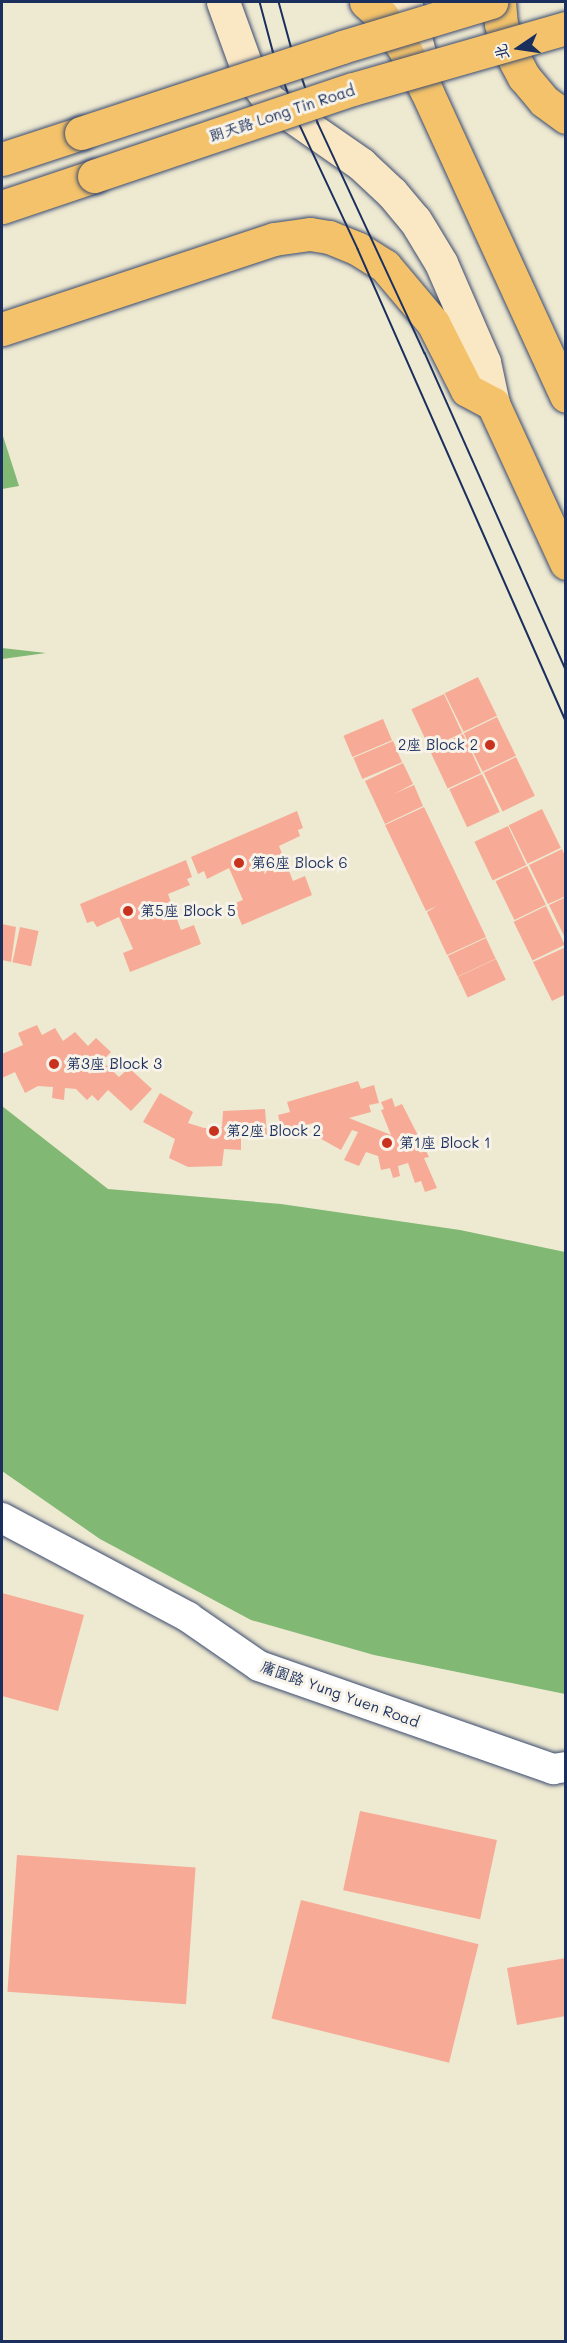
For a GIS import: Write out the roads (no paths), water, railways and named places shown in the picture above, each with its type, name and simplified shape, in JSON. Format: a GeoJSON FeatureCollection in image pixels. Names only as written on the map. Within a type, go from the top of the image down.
{"type":"FeatureCollection","features":[{"type":"Feature","properties":{"kind":"main road"},"geometry":{"type":"LineString","coordinates":[[224,2],[248,71],[270,100],[361,165],[392,193],[415,220],[441,263],[484,362],[493,404],[566,564]]}},
{"type":"Feature","properties":{"kind":"main road"},"geometry":{"type":"LineString","coordinates":[[366,2],[382,16],[405,50],[427,92],[566,396]]}},
{"type":"Feature","properties":{"kind":"main road"},"geometry":{"type":"LineString","coordinates":[[405,2],[427,92]]}},
{"type":"Feature","properties":{"kind":"main road"},"geometry":{"type":"LineString","coordinates":[[2,159],[342,46],[491,2]]}},
{"type":"Feature","properties":{"kind":"main road"},"geometry":{"type":"LineString","coordinates":[[499,2],[501,24],[510,51],[524,77],[544,100],[566,117]]}},
{"type":"Feature","properties":{"kind":"main road","name":"朗天路 Long Tin Road"},"geometry":{"type":"LineString","coordinates":[[7,206],[353,89],[566,28]]}},
{"type":"Feature","properties":{"kind":"main road"},"geometry":{"type":"LineString","coordinates":[[2,144],[71,136]]}},
{"type":"Feature","properties":{"kind":"main road"},"geometry":{"type":"LineString","coordinates":[[2,329],[274,239],[310,234],[329,237],[358,249],[385,266],[433,323],[467,390],[493,404]]}},
{"type":"Feature","properties":{"kind":"street","name":"庸園路 Yung Yuen Road"},"geometry":{"type":"LineString","coordinates":[[2,1518],[188,1617],[259,1666],[553,1769],[566,1767]]}},
{"type":"Feature","properties":{"kind":"tram line"},"geometry":{"type":"LineString","coordinates":[[260,2],[273,51],[299,123],[358,249],[566,721]]}},
{"type":"Feature","properties":{"kind":"tram line"},"geometry":{"type":"LineString","coordinates":[[279,2],[291,46],[318,123],[425,353],[566,670]]}},
{"type":"Feature","properties":{"kind":"place","name":"2座 Block 2"},"geometry":{"type":"Point","coordinates":[490,745]}},
{"type":"Feature","properties":{"kind":"place","name":"第6座 Block 6"},"geometry":{"type":"Point","coordinates":[239,863]}},
{"type":"Feature","properties":{"kind":"place","name":"第5座 Block 5"},"geometry":{"type":"Point","coordinates":[128,911]}},
{"type":"Feature","properties":{"kind":"place","name":"第3座 Block 3"},"geometry":{"type":"Point","coordinates":[54,1064]}},
{"type":"Feature","properties":{"kind":"place","name":"第2座 Block 2"},"geometry":{"type":"Point","coordinates":[214,1131]}},
{"type":"Feature","properties":{"kind":"place","name":"第1座 Block 1"},"geometry":{"type":"Point","coordinates":[387,1143]}}]}
